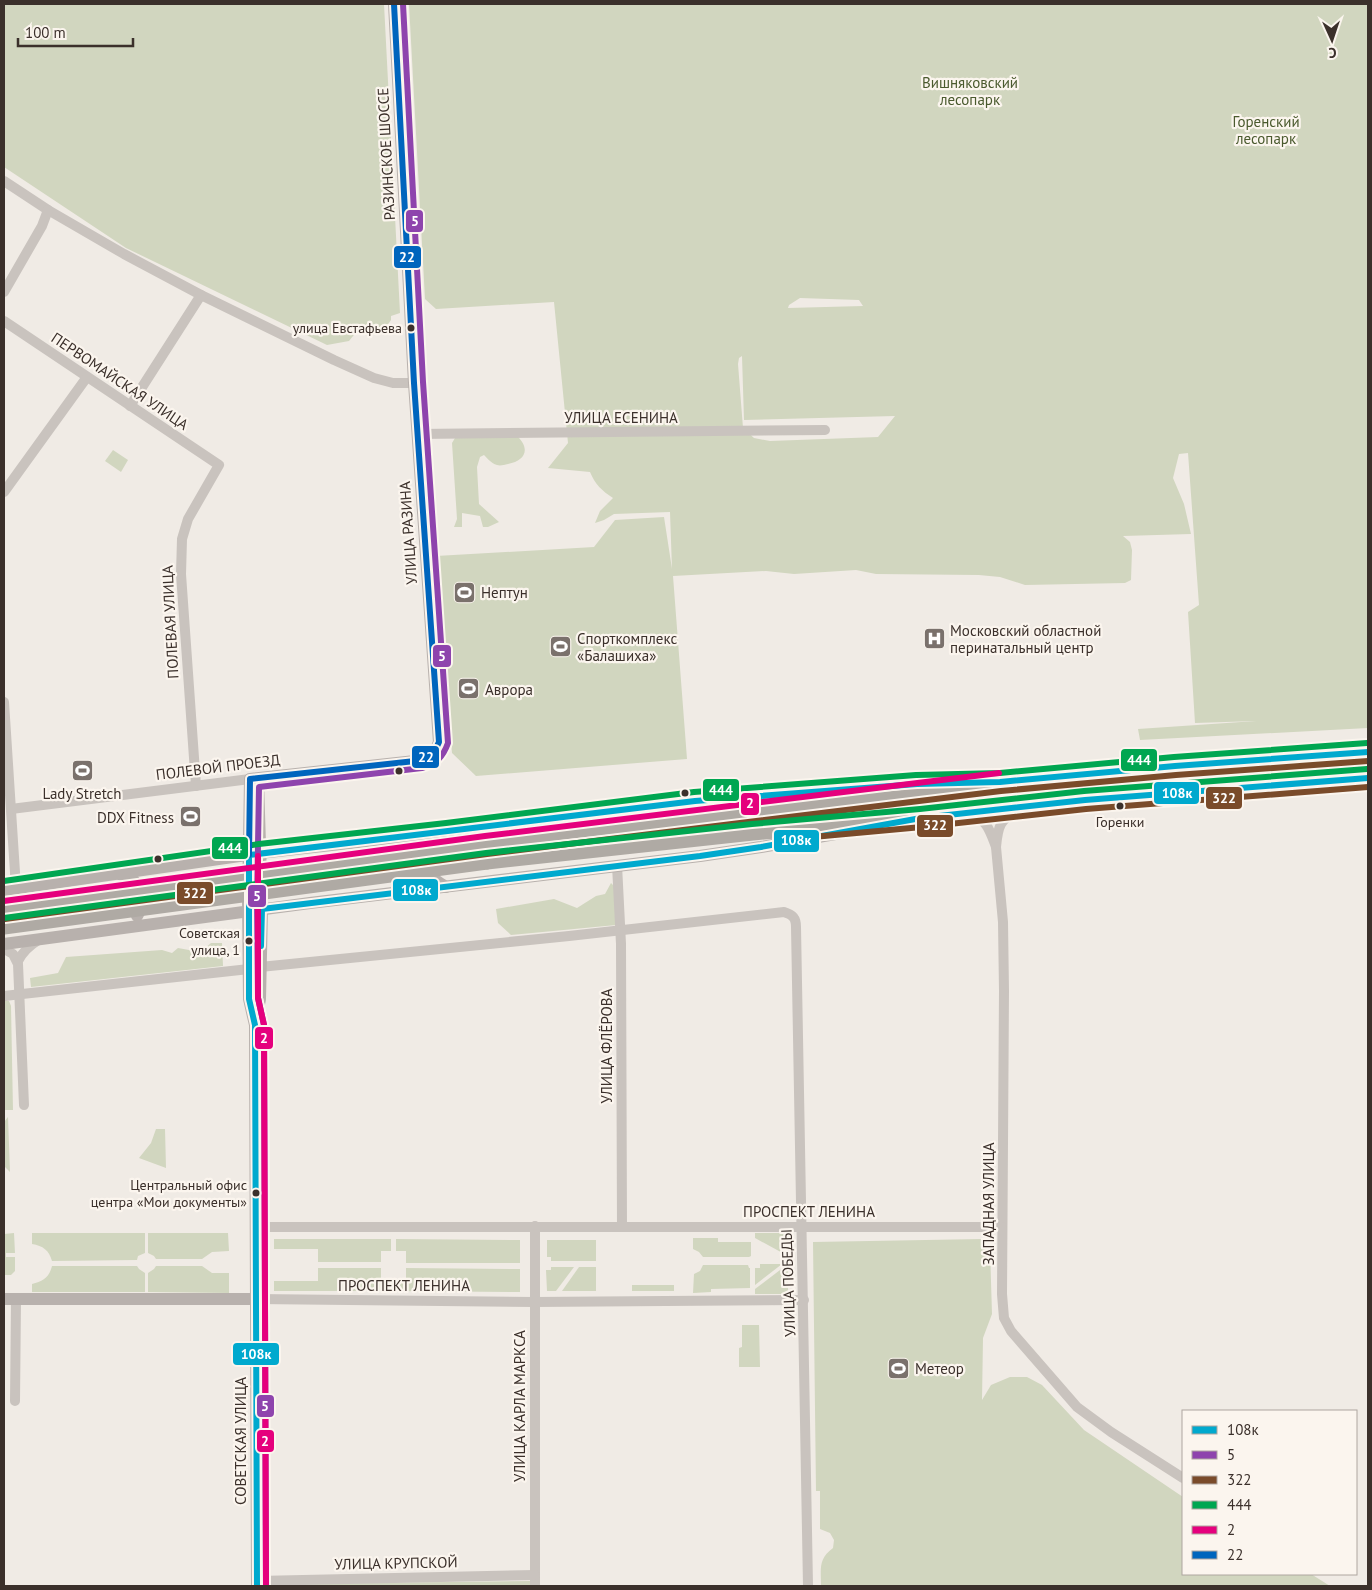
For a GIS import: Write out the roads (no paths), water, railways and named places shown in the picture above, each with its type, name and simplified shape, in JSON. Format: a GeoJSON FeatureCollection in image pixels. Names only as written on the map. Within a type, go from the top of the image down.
{"type":"FeatureCollection","features":[{"type":"Feature","properties":{"kind":"highway"},"geometry":{"type":"LineString","coordinates":[[4,910],[486,845],[1000,782],[1175,766],[1368,752]]}},
{"type":"Feature","properties":{"kind":"highway"},"geometry":{"type":"LineString","coordinates":[[4,927],[487,862],[1085,800],[1368,778]]}},
{"type":"Feature","properties":{"kind":"main road","name":"РАЗИНСКОЕ ШОССЕ"},"geometry":{"type":"LineString","coordinates":[[394,4],[410,302]]}},
{"type":"Feature","properties":{"kind":"main road","name":"УЛИЦА РАЗИНА"},"geometry":{"type":"LineString","coordinates":[[410,302],[417,434],[439,742],[436,751],[428,758]]}},
{"type":"Feature","properties":{"kind":"main road","name":"ПОЛЕВОЙ ПРОЕЗД"},"geometry":{"type":"LineString","coordinates":[[254,779],[415,762],[428,758]]}},
{"type":"Feature","properties":{"kind":"main road","name":"СОВЕТСКАЯ УЛИЦА"},"geometry":{"type":"LineString","coordinates":[[254,779],[255,854],[262,909],[255,968],[249,999],[255,1025],[257,1584]]}},
{"type":"Feature","properties":{"kind":"main road"},"geometry":{"type":"LineString","coordinates":[[10,889],[255,854],[695,801],[917,784],[1000,782]]}},
{"type":"Feature","properties":{"kind":"main road"},"geometry":{"type":"LineString","coordinates":[[4,944],[262,909],[761,847],[921,818]]}},
{"type":"Feature","properties":{"kind":"main road"},"geometry":{"type":"LineString","coordinates":[[446,887],[428,874],[423,865],[422,856],[424,846],[428,841],[447,832]]}},
{"type":"Feature","properties":{"kind":"main road","name":"СОВЕТСКАЯ УЛИЦА"},"geometry":{"type":"LineString","coordinates":[[255,854],[248,911],[255,968]]}},
{"type":"Feature","properties":{"kind":"main road"},"geometry":{"type":"LineString","coordinates":[[116,928],[134,919],[140,911],[142,901],[141,891],[133,880],[124,874],[117,874]]}},
{"type":"Feature","properties":{"kind":"main road","name":"ПРОСПЕКТ ЛЕНИНА"},"geometry":{"type":"LineString","coordinates":[[10,1299],[256,1299]]}},
{"type":"Feature","properties":{"kind":"street"},"geometry":{"type":"LineString","coordinates":[[4,181],[48,210],[124,254],[201,295],[374,378],[393,384],[414,383]]}},
{"type":"Feature","properties":{"kind":"street"},"geometry":{"type":"LineString","coordinates":[[4,292],[42,226],[48,210]]}},
{"type":"Feature","properties":{"kind":"street"},"geometry":{"type":"LineString","coordinates":[[130,406],[201,295]]}},
{"type":"Feature","properties":{"kind":"street","name":"ПЕРВОМАЙСКАЯ УЛИЦА"},"geometry":{"type":"LineString","coordinates":[[4,321],[219,465]]}},
{"type":"Feature","properties":{"kind":"street"},"geometry":{"type":"LineString","coordinates":[[4,492],[87,377]]}},
{"type":"Feature","properties":{"kind":"street","name":"УЛИЦА ЕСЕНИНА"},"geometry":{"type":"LineString","coordinates":[[417,434],[825,430]]}},
{"type":"Feature","properties":{"kind":"street","name":"ПОЛЕВАЯ УЛИЦА"},"geometry":{"type":"LineString","coordinates":[[196,786],[181,574],[182,539],[188,519],[219,465]]}},
{"type":"Feature","properties":{"kind":"street"},"geometry":{"type":"LineString","coordinates":[[4,702],[11,809],[10,889]]}},
{"type":"Feature","properties":{"kind":"street","name":"ПОЛЕВОЙ ПРОЕЗД"},"geometry":{"type":"LineString","coordinates":[[11,809],[254,779]]}},
{"type":"Feature","properties":{"kind":"street","name":"ЗАПАДНАЯ УЛИЦА"},"geometry":{"type":"LineString","coordinates":[[1019,807],[1008,815],[999,826],[996,847],[1003,922],[1002,1294],[1004,1318],[1011,1331],[1077,1407],[1111,1432],[1182,1477]]}},
{"type":"Feature","properties":{"kind":"street","name":"ЗАПАДНАЯ УЛИЦА"},"geometry":{"type":"LineString","coordinates":[[964,814],[975,816],[986,823],[996,847]]}},
{"type":"Feature","properties":{"kind":"street","name":"УЛИЦА ФЛЁРОВА"},"geometry":{"type":"LineString","coordinates":[[617,865],[620,930],[622,1227]]}},
{"type":"Feature","properties":{"kind":"street","name":"УЛИЦА ПОБЕДЫ"},"geometry":{"type":"LineString","coordinates":[[620,930],[784,912],[792,914],[796,920],[808,1586]]}},
{"type":"Feature","properties":{"kind":"street"},"geometry":{"type":"LineString","coordinates":[[4,996],[620,930]]}},
{"type":"Feature","properties":{"kind":"street"},"geometry":{"type":"LineString","coordinates":[[24,1105],[18,961],[21,954],[29,946],[40,939]]}},
{"type":"Feature","properties":{"kind":"street"},"geometry":{"type":"LineString","coordinates":[[4,949],[13,954],[18,961]]}},
{"type":"Feature","properties":{"kind":"street","name":"УЛИЦА КАРЛА МАРКСА"},"geometry":{"type":"LineString","coordinates":[[534,1226],[535,1586]]}},
{"type":"Feature","properties":{"kind":"street","name":"ПРОСПЕКТ ЛЕНИНА"},"geometry":{"type":"LineString","coordinates":[[256,1227],[1002,1227]]}},
{"type":"Feature","properties":{"kind":"street"},"geometry":{"type":"LineString","coordinates":[[10,1299],[15,1401]]}},
{"type":"Feature","properties":{"kind":"street","name":"ПРОСПЕКТ ЛЕНИНА"},"geometry":{"type":"LineString","coordinates":[[256,1299],[534,1302],[804,1300]]}},
{"type":"Feature","properties":{"kind":"street","name":"УЛИЦА КРУПСКОЙ"},"geometry":{"type":"LineString","coordinates":[[257,1584],[535,1575]]}},
{"type":"Feature","properties":{"kind":"place","name":"улица Евстафьева"},"geometry":{"type":"Point","coordinates":[411,328]}},
{"type":"Feature","properties":{"kind":"place","name":"Нептун"},"geometry":{"type":"Point","coordinates":[465,592]}},
{"type":"Feature","properties":{"kind":"place","name":"Московский областной перинатальный центр"},"geometry":{"type":"Point","coordinates":[934,639]}},
{"type":"Feature","properties":{"kind":"place","name":"Спорткомплекс «Балашиха»"},"geometry":{"type":"Point","coordinates":[561,647]}},
{"type":"Feature","properties":{"kind":"place","name":"Аврора"},"geometry":{"type":"Point","coordinates":[469,689]}},
{"type":"Feature","properties":{"kind":"place","name":"Lady Stretch"},"geometry":{"type":"Point","coordinates":[82,770]}},
{"type":"Feature","properties":{"kind":"place","name":"Горенки"},"geometry":{"type":"Point","coordinates":[1120,806]}},
{"type":"Feature","properties":{"kind":"place","name":"DDX Fitness"},"geometry":{"type":"Point","coordinates":[190,817]}},
{"type":"Feature","properties":{"kind":"place","name":"Советская улица, 1"},"geometry":{"type":"Point","coordinates":[249,941]}},
{"type":"Feature","properties":{"kind":"place","name":"Центральный офис центра «Мои документы»"},"geometry":{"type":"Point","coordinates":[256,1193]}},
{"type":"Feature","properties":{"kind":"place","name":"Метеор"},"geometry":{"type":"Point","coordinates":[899,1368]}},
{"type":"Feature","properties":{"kind":"park label","name":"Вишняковский лесопарк"},"geometry":{"type":"Point","coordinates":[970,90]}},
{"type":"Feature","properties":{"kind":"park label","name":"Горенский лесопарк"},"geometry":{"type":"Point","coordinates":[1266,130]}}]}
